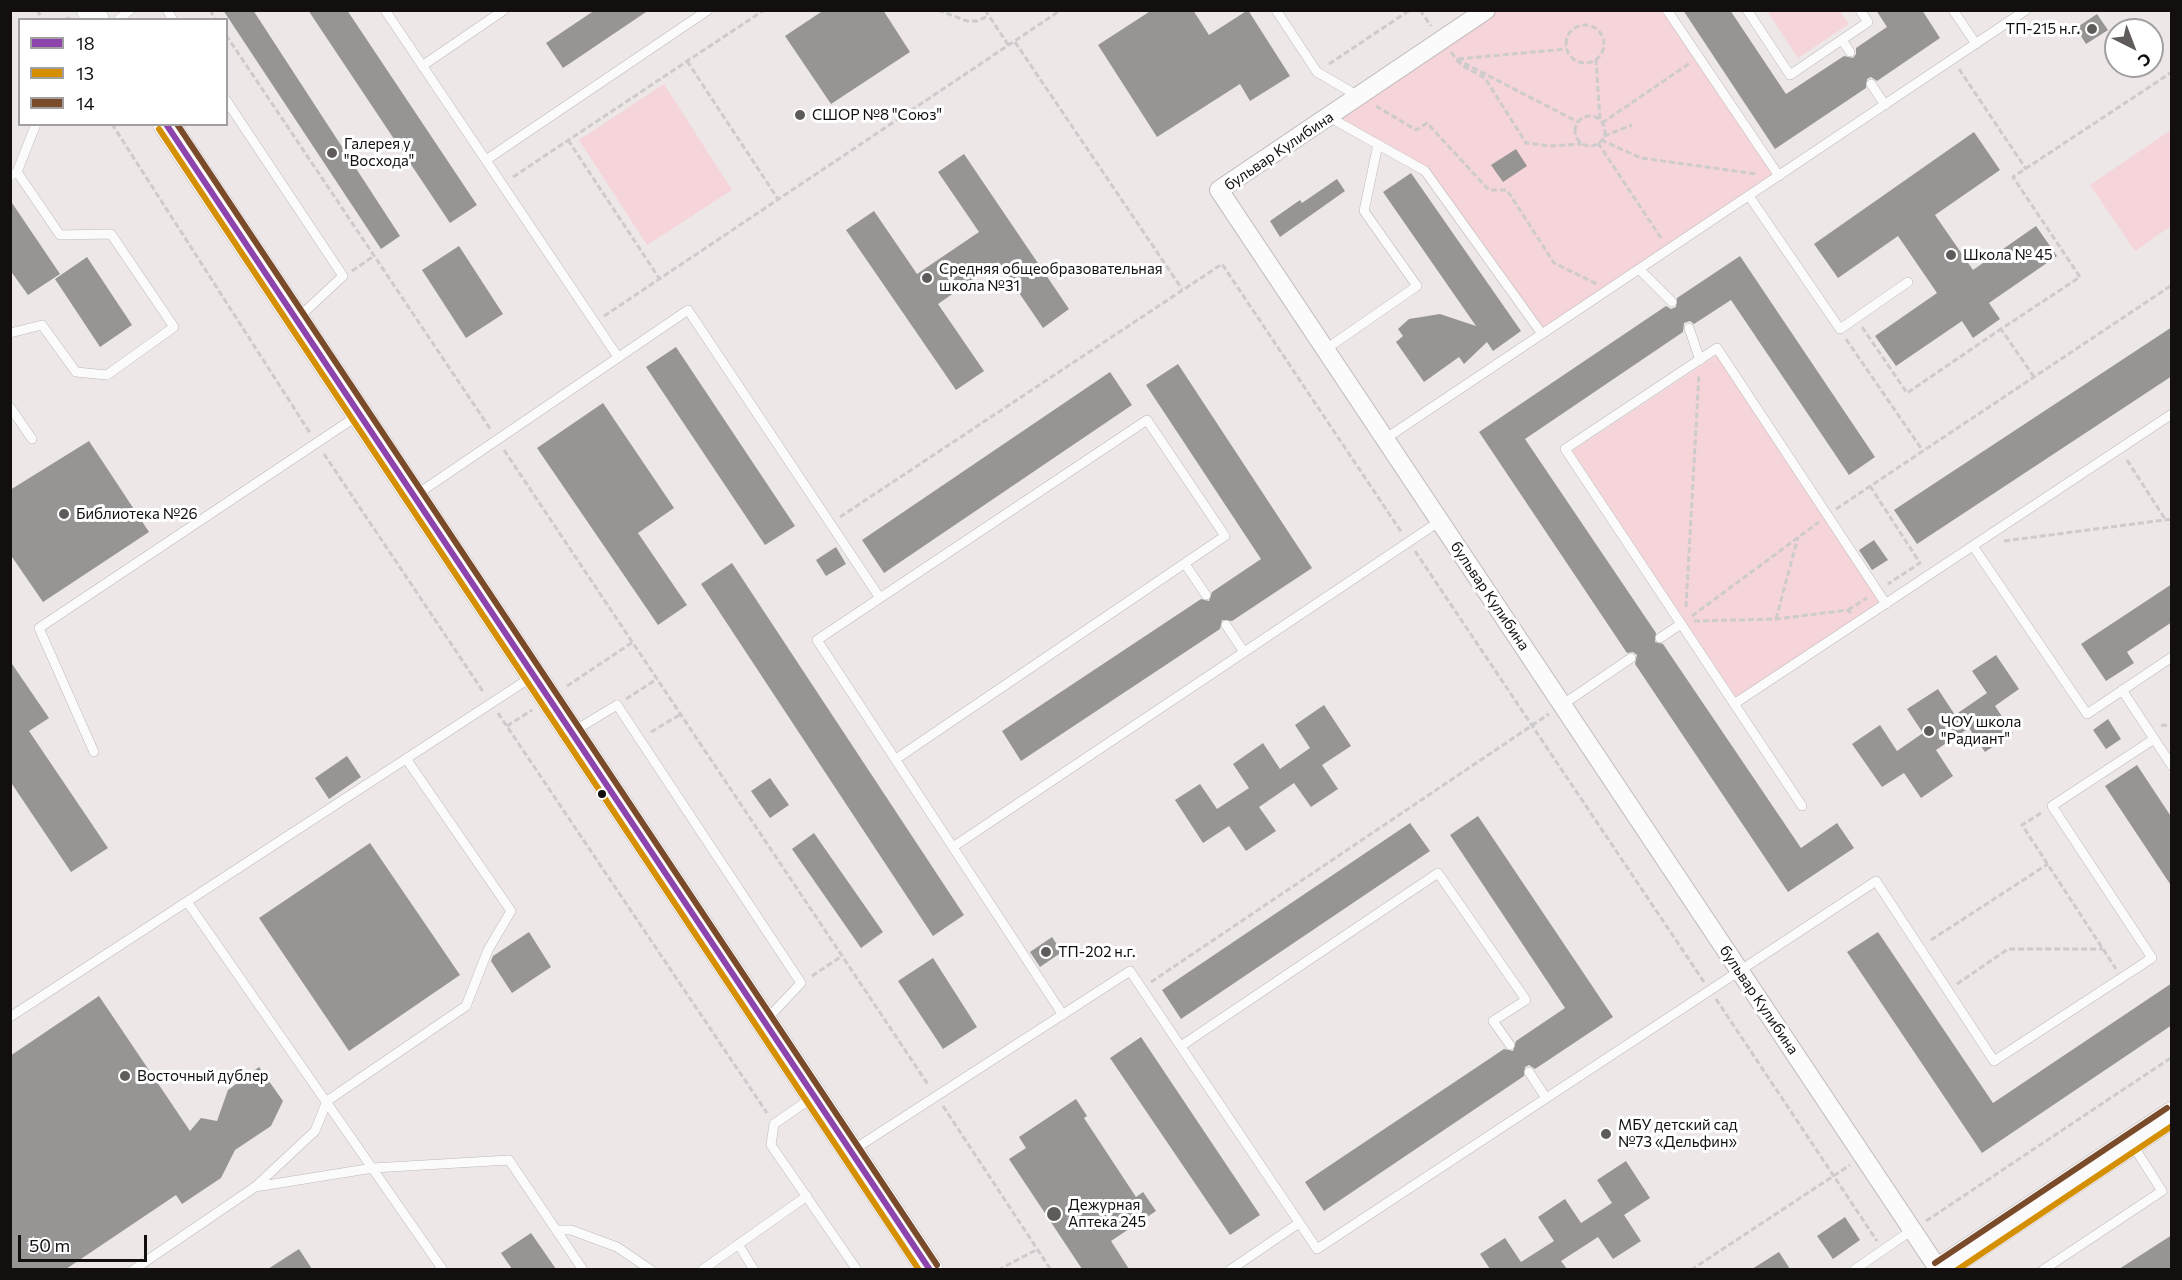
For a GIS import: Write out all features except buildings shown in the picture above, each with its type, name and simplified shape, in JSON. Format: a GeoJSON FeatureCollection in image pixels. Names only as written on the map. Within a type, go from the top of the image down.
{"type":"FeatureCollection","features":[{"type":"Feature","properties":{"kind":"main road"},"geometry":{"type":"LineString","coordinates":[[167,126],[573,732],[927,1268]]}},
{"type":"Feature","properties":{"kind":"main road"},"geometry":{"type":"LineString","coordinates":[[1940,1269],[2172,1115]]}},
{"type":"Feature","properties":{"kind":"street","name":"бульвар Кулибина"},"geometry":{"type":"LineString","coordinates":[[1486,10],[1219,190],[1940,1269]]}},
{"type":"Feature","properties":{"kind":"lane"},"geometry":{"type":"LineString","coordinates":[[385,10],[618,357]]}},
{"type":"Feature","properties":{"kind":"lane"},"geometry":{"type":"LineString","coordinates":[[422,66],[504,10]]}},
{"type":"Feature","properties":{"kind":"lane"},"geometry":{"type":"LineString","coordinates":[[486,160],[708,10]]}},
{"type":"Feature","properties":{"kind":"lane"},"geometry":{"type":"LineString","coordinates":[[1276,10],[1317,72],[1358,96]]}},
{"type":"Feature","properties":{"kind":"lane"},"geometry":{"type":"LineString","coordinates":[[1667,10],[1779,176]]}},
{"type":"Feature","properties":{"kind":"lane"},"geometry":{"type":"LineString","coordinates":[[1747,10],[1790,75],[1868,22],[1860,10]]}},
{"type":"Feature","properties":{"kind":"lane"},"geometry":{"type":"LineString","coordinates":[[1953,10],[1976,44]]}},
{"type":"Feature","properties":{"kind":"lane"},"geometry":{"type":"LineString","coordinates":[[1385,439],[2026,10]]}},
{"type":"Feature","properties":{"kind":"lane"},"geometry":{"type":"LineString","coordinates":[[1842,40],[1850,52]]}},
{"type":"Feature","properties":{"kind":"lane"},"geometry":{"type":"LineString","coordinates":[[1871,84],[1885,105]]}},
{"type":"Feature","properties":{"kind":"lane"},"geometry":{"type":"LineString","coordinates":[[228,103],[343,276],[297,320]]}},
{"type":"Feature","properties":{"kind":"lane"},"geometry":{"type":"LineString","coordinates":[[1329,117],[1425,171],[1542,334]]}},
{"type":"Feature","properties":{"kind":"lane"},"geometry":{"type":"LineString","coordinates":[[10,333],[42,325],[76,372],[107,375],[174,327],[111,234],[60,235],[14,174],[35,126]]}},
{"type":"Feature","properties":{"kind":"lane"},"geometry":{"type":"LineString","coordinates":[[1326,349],[1417,286],[1364,211],[1378,144]]}},
{"type":"Feature","properties":{"kind":"lane"},"geometry":{"type":"LineString","coordinates":[[1749,195],[1840,329],[1908,282]]}},
{"type":"Feature","properties":{"kind":"lane"},"geometry":{"type":"LineString","coordinates":[[1640,269],[1672,302]]}},
{"type":"Feature","properties":{"kind":"lane"},"geometry":{"type":"LineString","coordinates":[[414,496],[688,309],[880,598]]}},
{"type":"Feature","properties":{"kind":"lane"},"geometry":{"type":"LineString","coordinates":[[1689,328],[1700,360]]}},
{"type":"Feature","properties":{"kind":"lane"},"geometry":{"type":"LineString","coordinates":[[1802,806],[1683,622],[1566,449],[1717,348],[1886,604]]}},
{"type":"Feature","properties":{"kind":"lane"},"geometry":{"type":"LineString","coordinates":[[10,406],[32,439]]}},
{"type":"Feature","properties":{"kind":"lane"},"geometry":{"type":"LineString","coordinates":[[1734,704],[2172,414]]}},
{"type":"Feature","properties":{"kind":"lane"},"geometry":{"type":"LineString","coordinates":[[94,752],[39,627],[359,415]]}},
{"type":"Feature","properties":{"kind":"lane"},"geometry":{"type":"LineString","coordinates":[[896,759],[1225,536],[1147,420],[817,639],[1063,1015]]}},
{"type":"Feature","properties":{"kind":"lane"},"geometry":{"type":"LineString","coordinates":[[953,847],[1440,521]]}},
{"type":"Feature","properties":{"kind":"lane"},"geometry":{"type":"LineString","coordinates":[[1973,546],[2087,714],[2172,657]]}},
{"type":"Feature","properties":{"kind":"lane"},"geometry":{"type":"LineString","coordinates":[[1185,564],[1206,595]]}},
{"type":"Feature","properties":{"kind":"lane"},"geometry":{"type":"LineString","coordinates":[[1660,638],[1683,622]]}},
{"type":"Feature","properties":{"kind":"lane"},"geometry":{"type":"LineString","coordinates":[[1226,625],[1244,652]]}},
{"type":"Feature","properties":{"kind":"lane"},"geometry":{"type":"LineString","coordinates":[[1562,705],[1631,658]]}},
{"type":"Feature","properties":{"kind":"lane"},"geometry":{"type":"LineString","coordinates":[[10,1017],[535,675]]}},
{"type":"Feature","properties":{"kind":"lane"},"geometry":{"type":"LineString","coordinates":[[2122,690],[2172,766]]}},
{"type":"Feature","properties":{"kind":"lane"},"geometry":{"type":"LineString","coordinates":[[573,732],[617,705],[801,983],[765,1021]]}},
{"type":"Feature","properties":{"kind":"lane"},"geometry":{"type":"LineString","coordinates":[[851,1151],[1130,971],[1317,1249],[1876,880],[1994,1061],[2152,958],[2052,806],[2154,739]]}},
{"type":"Feature","properties":{"kind":"lane"},"geometry":{"type":"LineString","coordinates":[[133,1269],[255,1187],[315,1131],[327,1101],[466,1006],[489,950],[511,911],[407,760]]}},
{"type":"Feature","properties":{"kind":"lane"},"geometry":{"type":"LineString","coordinates":[[1181,1046],[1438,873],[1526,999],[1493,1021],[1510,1045]]}},
{"type":"Feature","properties":{"kind":"lane"},"geometry":{"type":"LineString","coordinates":[[188,903],[443,1269]]}},
{"type":"Feature","properties":{"kind":"lane"},"geometry":{"type":"LineString","coordinates":[[1529,1072],[1546,1098]]}},
{"type":"Feature","properties":{"kind":"lane"},"geometry":{"type":"LineString","coordinates":[[814,1095],[774,1124],[771,1145],[857,1269]]}},
{"type":"Feature","properties":{"kind":"lane"},"geometry":{"type":"LineString","coordinates":[[2043,1269],[2162,1191],[2131,1142]]}},
{"type":"Feature","properties":{"kind":"lane"},"geometry":{"type":"LineString","coordinates":[[255,1187],[373,1168],[509,1160],[583,1269]]}},
{"type":"Feature","properties":{"kind":"lane"},"geometry":{"type":"LineString","coordinates":[[702,1269],[807,1196]]}},
{"type":"Feature","properties":{"kind":"lane"},"geometry":{"type":"LineString","coordinates":[[1230,1269],[1299,1223]]}},
{"type":"Feature","properties":{"kind":"lane"},"geometry":{"type":"LineString","coordinates":[[556,1230],[571,1230],[618,1247],[651,1269]]}},
{"type":"Feature","properties":{"kind":"lane"},"geometry":{"type":"LineString","coordinates":[[1854,1269],[1912,1230]]}},
{"type":"Feature","properties":{"kind":"lane"},"geometry":{"type":"LineString","coordinates":[[738,1244],[754,1269]]}},
{"type":"Feature","properties":{"kind":"path"},"geometry":{"type":"LineString","coordinates":[[502,184],[764,10]]}},
{"type":"Feature","properties":{"kind":"path"},"geometry":{"type":"LineString","coordinates":[[938,10],[967,21],[977,21],[988,16]]}},
{"type":"Feature","properties":{"kind":"path"},"geometry":{"type":"LineString","coordinates":[[985,10],[1009,46]]}},
{"type":"Feature","properties":{"kind":"path"},"geometry":{"type":"LineString","coordinates":[[595,322],[1061,10]]}},
{"type":"Feature","properties":{"kind":"path"},"geometry":{"type":"LineString","coordinates":[[1317,72],[1410,10]]}},
{"type":"Feature","properties":{"kind":"path"},"geometry":{"type":"LineString","coordinates":[[1420,10],[1461,65],[1485,78],[1526,143],[1548,146],[1582,144],[1591,146],[1600,141],[1604,135],[1632,125]]}},
{"type":"Feature","properties":{"kind":"path"},"geometry":{"type":"LineString","coordinates":[[1596,59],[1578,62],[1566,49],[1565,42],[1571,31],[1588,25],[1602,36],[1603,49],[1596,59],[1604,135]]}},
{"type":"Feature","properties":{"kind":"path"},"geometry":{"type":"LineString","coordinates":[[228,38],[1051,1269]]}},
{"type":"Feature","properties":{"kind":"path"},"geometry":{"type":"LineString","coordinates":[[1015,42],[1182,289]]}},
{"type":"Feature","properties":{"kind":"path"},"geometry":{"type":"LineString","coordinates":[[1456,59],[1566,49]]}},
{"type":"Feature","properties":{"kind":"path"},"geometry":{"type":"LineString","coordinates":[[1601,121],[1699,57]]}},
{"type":"Feature","properties":{"kind":"path"},"geometry":{"type":"LineString","coordinates":[[1456,59],[1578,122]]}},
{"type":"Feature","properties":{"kind":"path"},"geometry":{"type":"LineString","coordinates":[[1953,60],[2026,169]]}},
{"type":"Feature","properties":{"kind":"path"},"geometry":{"type":"LineString","coordinates":[[687,61],[778,200]]}},
{"type":"Feature","properties":{"kind":"path"},"geometry":{"type":"LineString","coordinates":[[1856,318],[1907,393],[2080,277],[2013,177],[2172,72]]}},
{"type":"Feature","properties":{"kind":"path"},"geometry":{"type":"LineString","coordinates":[[1358,96],[1416,130],[1427,123],[1489,190],[1507,190],[1554,263],[1609,289]]}},
{"type":"Feature","properties":{"kind":"path"},"geometry":{"type":"LineString","coordinates":[[1578,122],[1591,116],[1601,121]]}},
{"type":"Feature","properties":{"kind":"path"},"geometry":{"type":"LineString","coordinates":[[1578,122],[1576,136],[1582,144]]}},
{"type":"Feature","properties":{"kind":"path"},"geometry":{"type":"LineString","coordinates":[[568,140],[659,278]]}},
{"type":"Feature","properties":{"kind":"path"},"geometry":{"type":"LineString","coordinates":[[1600,141],[1641,158],[1779,176]]}},
{"type":"Feature","properties":{"kind":"path"},"geometry":{"type":"LineString","coordinates":[[1600,141],[1669,249]]}},
{"type":"Feature","properties":{"kind":"path"},"geometry":{"type":"LineString","coordinates":[[343,276],[375,256]]}},
{"type":"Feature","properties":{"kind":"path"},"geometry":{"type":"LineString","coordinates":[[831,524],[1222,264],[1884,1250]]}},
{"type":"Feature","properties":{"kind":"path"},"geometry":{"type":"LineString","coordinates":[[1683,622],[1827,515],[2172,285]]}},
{"type":"Feature","properties":{"kind":"path"},"geometry":{"type":"LineString","coordinates":[[1840,329],[1923,451]]}},
{"type":"Feature","properties":{"kind":"path"},"geometry":{"type":"LineString","coordinates":[[2001,329],[2034,377]]}},
{"type":"Feature","properties":{"kind":"path"},"geometry":{"type":"LineString","coordinates":[[1683,622],[1700,360]]}},
{"type":"Feature","properties":{"kind":"path"},"geometry":{"type":"LineString","coordinates":[[2120,448],[2165,519]]}},
{"type":"Feature","properties":{"kind":"path"},"geometry":{"type":"LineString","coordinates":[[1870,486],[1920,562]]}},
{"type":"Feature","properties":{"kind":"path"},"geometry":{"type":"LineString","coordinates":[[1973,546],[2172,519]]}},
{"type":"Feature","properties":{"kind":"path"},"geometry":{"type":"LineString","coordinates":[[1776,619],[1798,537]]}},
{"type":"Feature","properties":{"kind":"path"},"geometry":{"type":"LineString","coordinates":[[1683,622],[1776,619],[1848,610],[1861,620]]}},
{"type":"Feature","properties":{"kind":"path"},"geometry":{"type":"LineString","coordinates":[[507,727],[633,642]]}},
{"type":"Feature","properties":{"kind":"path"},"geometry":{"type":"LineString","coordinates":[[617,705],[657,679]]}},
{"type":"Feature","properties":{"kind":"path"},"geometry":{"type":"LineString","coordinates":[[1142,988],[1562,705]]}},
{"type":"Feature","properties":{"kind":"path"},"geometry":{"type":"LineString","coordinates":[[639,739],[681,714]]}},
{"type":"Feature","properties":{"kind":"path"},"geometry":{"type":"LineString","coordinates":[[2052,806],[2022,825],[2122,978]]}},
{"type":"Feature","properties":{"kind":"path"},"geometry":{"type":"LineString","coordinates":[[1920,947],[2048,864]]}},
{"type":"Feature","properties":{"kind":"path"},"geometry":{"type":"LineString","coordinates":[[1948,990],[2008,949],[2103,949]]}},
{"type":"Feature","properties":{"kind":"path"},"geometry":{"type":"LineString","coordinates":[[801,983],[842,956]]}},
{"type":"Feature","properties":{"kind":"path"},"geometry":{"type":"LineString","coordinates":[[1912,1230],[2172,1057]]}},
{"type":"Feature","properties":{"kind":"path"},"geometry":{"type":"LineString","coordinates":[[1691,1269],[1863,1156]]}},
{"type":"Feature","properties":{"kind":"path"},"geometry":{"type":"LineString","coordinates":[[998,1269],[1038,1249]]}},
{"type":"Feature","properties":{"kind":"shaded area"},"geometry":{"type":"Polygon","coordinates":[[[1491,11],[1664,11],[1775,176],[1542,331],[1427,169],[1332,116],[1491,11]]]}},
{"type":"Feature","properties":{"kind":"shaded area"},"geometry":{"type":"Polygon","coordinates":[[[1767,11],[1840,11],[1849,24],[1798,58],[1767,11]]]}},
{"type":"Feature","properties":{"kind":"shaded area"},"geometry":{"type":"Polygon","coordinates":[[[664,84],[732,190],[647,245],[579,140],[664,84]]]}},
{"type":"Feature","properties":{"kind":"shaded area"},"geometry":{"type":"Polygon","coordinates":[[[2171,130],[2171,226],[2135,251],[2090,185],[2171,130]]]}},
{"type":"Feature","properties":{"kind":"shaded area"},"geometry":{"type":"Polygon","coordinates":[[[1717,355],[1881,602],[1736,698],[1572,451],[1717,355]]]}},
{"type":"Feature","properties":{"kind":"transit line","name":"18"},"geometry":{"type":"LineString","coordinates":[[167,126],[930,1270]]}},
{"type":"Feature","properties":{"kind":"transit line","name":"14"},"geometry":{"type":"LineString","coordinates":[[178,126],[937,1265]]}},
{"type":"Feature","properties":{"kind":"transit line","name":"13"},"geometry":{"type":"LineString","coordinates":[[159,129],[919,1270]]}},
{"type":"Feature","properties":{"kind":"transit line","name":"14"},"geometry":{"type":"LineString","coordinates":[[1935,1263],[2167,1108]]}},
{"type":"Feature","properties":{"kind":"transit line","name":"13"},"geometry":{"type":"LineString","coordinates":[[1957,1270],[2172,1126]]}},
{"type":"Feature","properties":{"kind":"place","name":"ТП-215 н.г."},"geometry":{"type":"Point","coordinates":[2092,29]}},
{"type":"Feature","properties":{"kind":"place","name":"СШОР №8 \"Союз\""},"geometry":{"type":"Point","coordinates":[800,115]}},
{"type":"Feature","properties":{"kind":"place","name":"Галерея у \"Восхода\""},"geometry":{"type":"Point","coordinates":[332,153]}},
{"type":"Feature","properties":{"kind":"place","name":"Школа № 45"},"geometry":{"type":"Point","coordinates":[1951,255]}},
{"type":"Feature","properties":{"kind":"place","name":"Средняя общеобразовательная школа №31"},"geometry":{"type":"Point","coordinates":[927,278]}},
{"type":"Feature","properties":{"kind":"place","name":"Библиотека №26"},"geometry":{"type":"Point","coordinates":[64,514]}},
{"type":"Feature","properties":{"kind":"place","name":"ЧОУ школа \"Радиант\""},"geometry":{"type":"Point","coordinates":[1929,731]}},
{"type":"Feature","properties":{"kind":"place","name":"ТП-202 н.г."},"geometry":{"type":"Point","coordinates":[1046,952]}},
{"type":"Feature","properties":{"kind":"place","name":"Восточный дублер"},"geometry":{"type":"Point","coordinates":[125,1076]}},
{"type":"Feature","properties":{"kind":"place","name":"МБУ детский сад №73 «Дельфин»"},"geometry":{"type":"Point","coordinates":[1606,1134]}},
{"type":"Feature","properties":{"kind":"place","name":"Дежурная Аптека 245"},"geometry":{"type":"Point","coordinates":[1054,1214]}}]}
